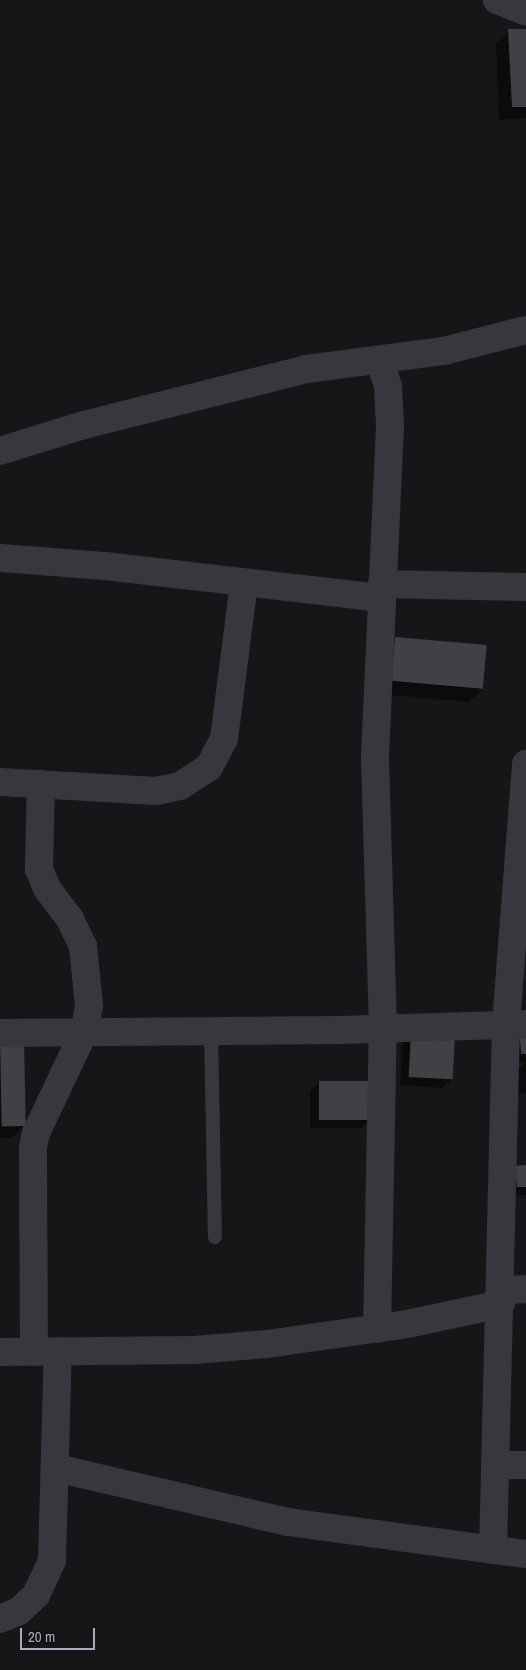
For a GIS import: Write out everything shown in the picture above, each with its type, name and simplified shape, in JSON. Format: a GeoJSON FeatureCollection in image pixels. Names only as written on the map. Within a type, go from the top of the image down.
{"type":"FeatureCollection","features":[{"type":"Feature","properties":{"kind":"street"},"geometry":{"type":"LineString","coordinates":[[497,0],[526,12]]}},
{"type":"Feature","properties":{"kind":"street"},"geometry":{"type":"LineString","coordinates":[[0,451],[84,425],[307,370],[444,351],[526,330]]}},
{"type":"Feature","properties":{"kind":"street"},"geometry":{"type":"LineString","coordinates":[[377,1329],[383,1028],[375,756],[390,404],[380,361]]}},
{"type":"Feature","properties":{"kind":"street"},"geometry":{"type":"LineString","coordinates":[[0,558],[244,583],[382,591],[526,585],[526,600]]}},
{"type":"Feature","properties":{"kind":"street"},"geometry":{"type":"LineString","coordinates":[[0,782],[156,791],[180,786],[209,767],[224,739],[244,583]]}},
{"type":"Feature","properties":{"kind":"street"},"geometry":{"type":"LineString","coordinates":[[492,1550],[496,1465],[510,1294],[516,1024],[526,764]]}},
{"type":"Feature","properties":{"kind":"street"},"geometry":{"type":"LineString","coordinates":[[0,1619],[28,1604],[48,1574],[54,1548],[56,1468],[46,1352],[33,1148],[36,1133],[84,1032],[89,1006],[89,978],[83,946],[70,919],[47,888],[39,869],[41,784]]}},
{"type":"Feature","properties":{"kind":"street"},"geometry":{"type":"LineString","coordinates":[[0,1033],[211,1032],[516,1024]]}},
{"type":"Feature","properties":{"kind":"street"},"geometry":{"type":"LineString","coordinates":[[0,1352],[235,1347],[377,1329],[510,1294]]}},
{"type":"Feature","properties":{"kind":"street"},"geometry":{"type":"LineString","coordinates":[[496,1465],[526,1465]]}},
{"type":"Feature","properties":{"kind":"street"},"geometry":{"type":"LineString","coordinates":[[56,1468],[288,1522],[526,1554]]}},
{"type":"Feature","properties":{"kind":"lane"},"geometry":{"type":"LineString","coordinates":[[211,1032],[215,1237]]}},
{"type":"Feature","properties":{"kind":"building"},"geometry":{"type":"Polygon","coordinates":[[[508,29],[526,29],[526,107],[512,107],[508,29]]]}},
{"type":"Feature","properties":{"kind":"building"},"geometry":{"type":"Polygon","coordinates":[[[395,637],[487,645],[483,689],[391,681],[395,637]]]}},
{"type":"Feature","properties":{"kind":"building"},"geometry":{"type":"Polygon","coordinates":[[[519,1027],[526,1027],[526,1054],[521,1054],[519,1027]]]}},
{"type":"Feature","properties":{"kind":"building"},"geometry":{"type":"Polygon","coordinates":[[[411,1033],[455,1035],[453,1079],[409,1077],[411,1033]]]}},
{"type":"Feature","properties":{"kind":"building"},"geometry":{"type":"Polygon","coordinates":[[[0,1035],[24,1035],[26,1126],[2,1126],[0,1035]]]}},
{"type":"Feature","properties":{"kind":"building"},"geometry":{"type":"Polygon","coordinates":[[[319,1081],[372,1081],[372,1120],[319,1120],[319,1081]]]}},
{"type":"Feature","properties":{"kind":"building"},"geometry":{"type":"Polygon","coordinates":[[[526,1165],[526,1187],[517,1187],[515,1166],[526,1165]]]}}]}
